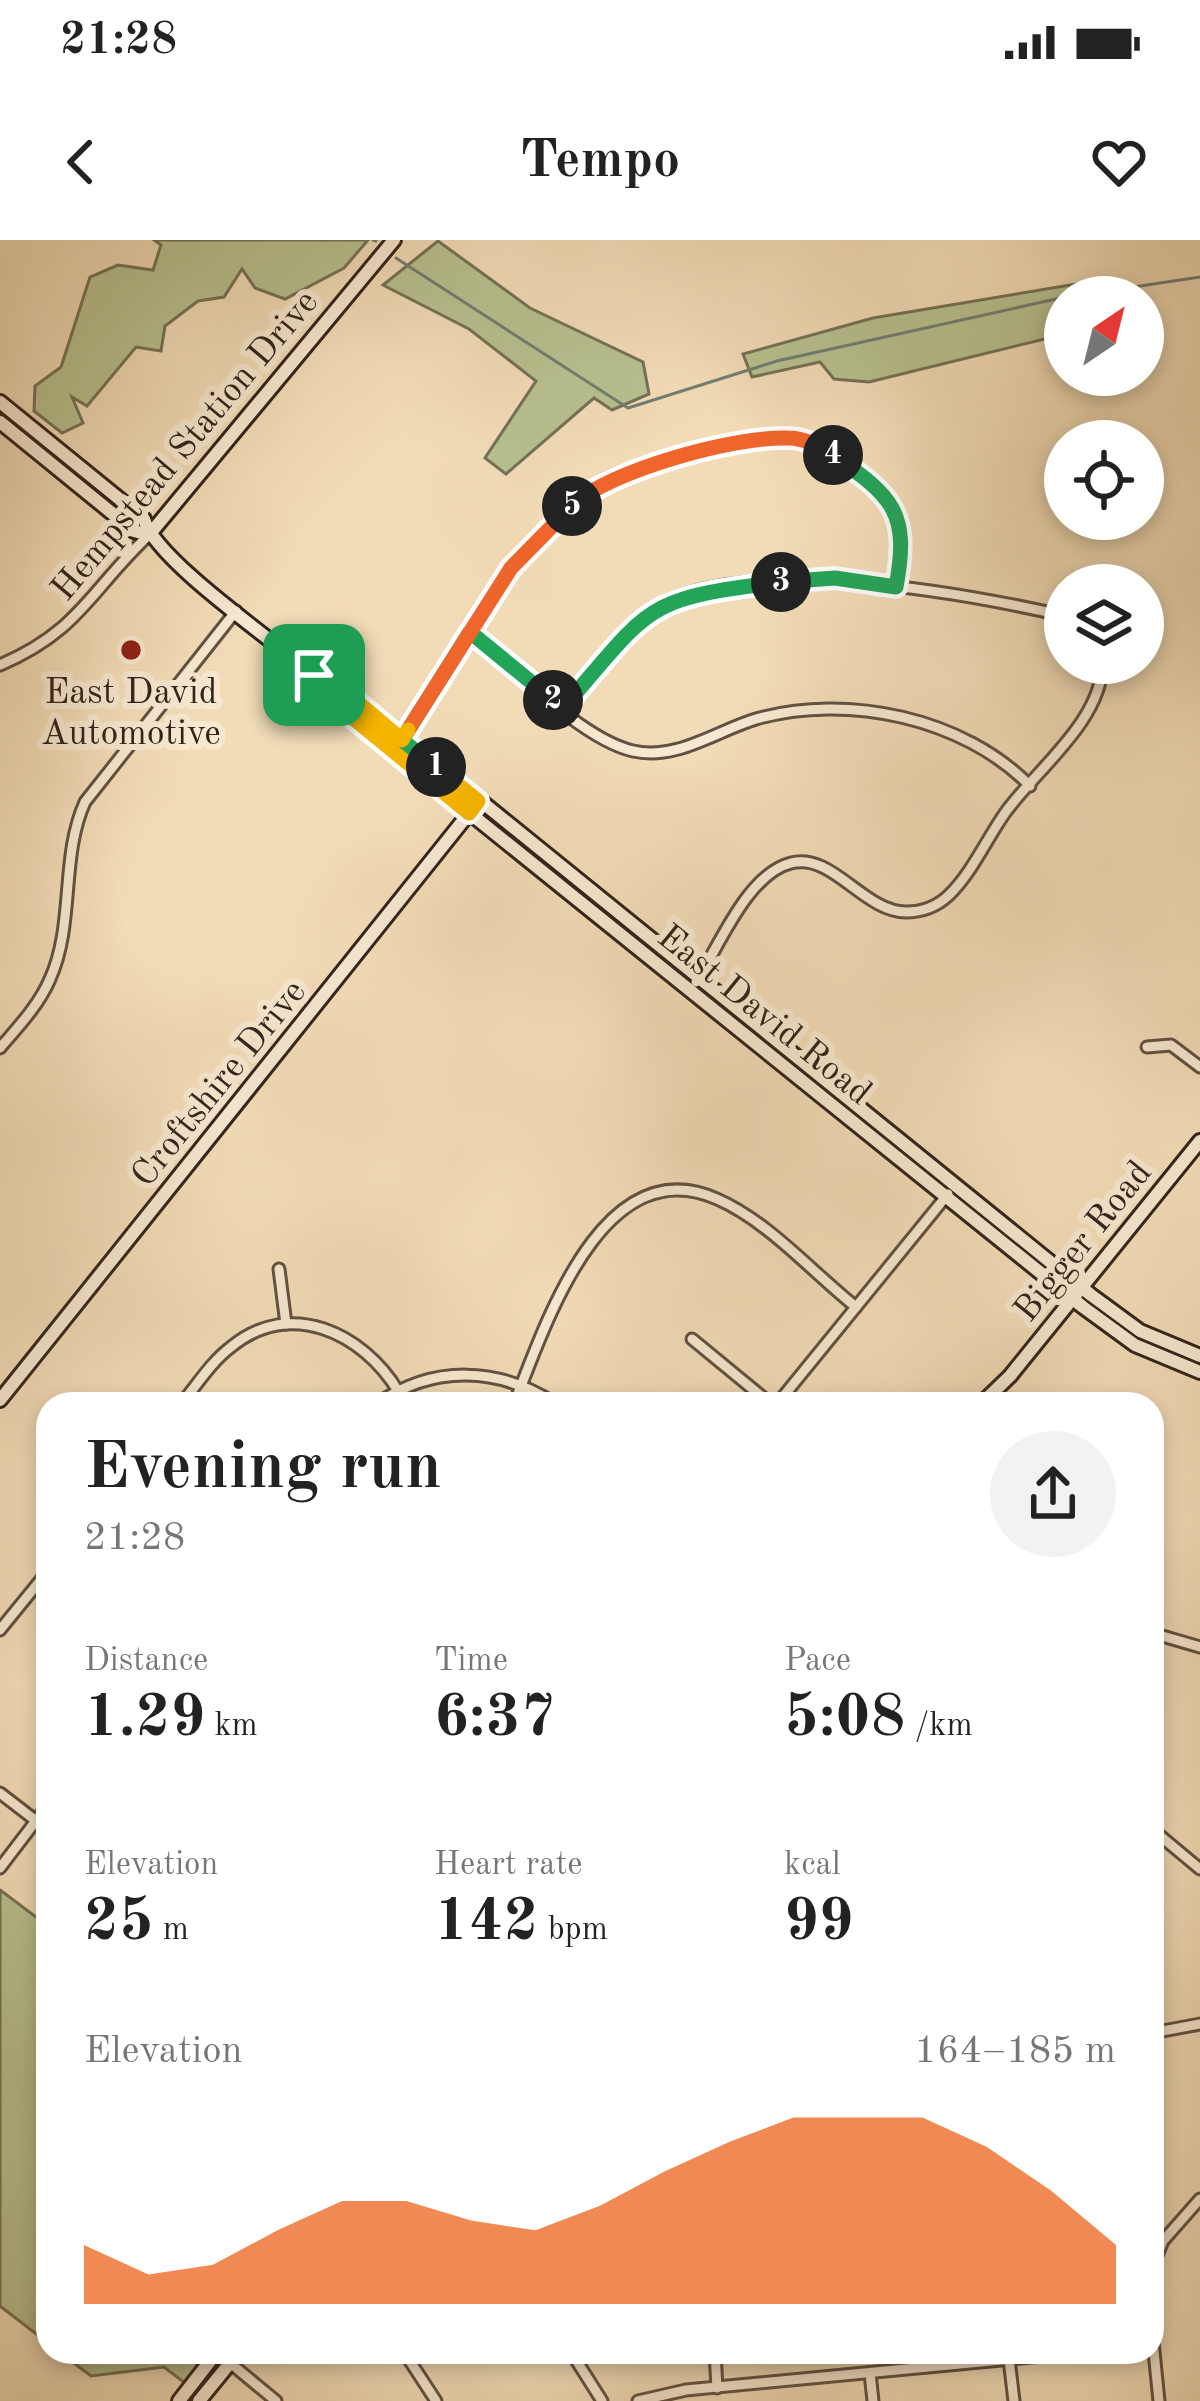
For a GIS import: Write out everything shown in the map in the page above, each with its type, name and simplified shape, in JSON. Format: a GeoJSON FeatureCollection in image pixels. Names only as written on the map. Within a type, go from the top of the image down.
{"type":"FeatureCollection","features":[{"type":"Feature","properties":{"kind":"street","name":"Hempstead Station Drive"},"geometry":{"type":"LineString","coordinates":[[0,664],[40,646],[79,616],[394,240]]}},
{"type":"Feature","properties":{"kind":"street","name":"East David Road"},"geometry":{"type":"LineString","coordinates":[[0,402],[144,519],[148,535]]}},
{"type":"Feature","properties":{"kind":"street","name":"East David Road"},"geometry":{"type":"LineString","coordinates":[[0,422],[134,531],[148,535],[314,675],[330,679],[469,813],[945,1197],[1077,1294],[1140,1331],[1200,1356]]}},
{"type":"Feature","properties":{"kind":"street"},"geometry":{"type":"LineString","coordinates":[[398,746],[525,551],[602,482],[641,466],[769,439],[815,444],[891,502],[904,536],[896,587]]}},
{"type":"Feature","properties":{"kind":"street"},"geometry":{"type":"LineString","coordinates":[[563,708],[638,619],[682,595],[809,578],[896,587],[1044,612]]}},
{"type":"Feature","properties":{"kind":"street"},"geometry":{"type":"LineString","coordinates":[[0,1048],[37,1001],[56,964],[74,833],[85,802],[236,611]]}},
{"type":"Feature","properties":{"kind":"street"},"geometry":{"type":"LineString","coordinates":[[470,632],[609,742],[649,753],[679,749],[761,718],[853,711],[958,733],[1007,764],[1030,786]]}},
{"type":"Feature","properties":{"kind":"street"},"geometry":{"type":"LineString","coordinates":[[690,991],[760,884],[791,863],[815,865],[872,902],[896,910],[923,910],[941,902],[1052,764],[1099,684]]}},
{"type":"Feature","properties":{"kind":"street","name":"East David Road"},"geometry":{"type":"LineString","coordinates":[[398,746],[478,801],[955,1185],[1135,1345],[1200,1372]]}},
{"type":"Feature","properties":{"kind":"street","name":"Croftshire Drive"},"geometry":{"type":"LineString","coordinates":[[0,1400],[478,801]]}},
{"type":"Feature","properties":{"kind":"street"},"geometry":{"type":"LineString","coordinates":[[1147,1047],[1171,1046],[1200,1067]]}},
{"type":"Feature","properties":{"kind":"street","name":"Bigger Road"},"geometry":{"type":"LineString","coordinates":[[993,1392],[1200,1142]]}},
{"type":"Feature","properties":{"kind":"street"},"geometry":{"type":"LineString","coordinates":[[784,1392],[955,1185]]}},
{"type":"Feature","properties":{"kind":"street"},"geometry":{"type":"LineString","coordinates":[[519,1392],[564,1288],[598,1232],[628,1204],[660,1192],[685,1191],[722,1200],[856,1307]]}},
{"type":"Feature","properties":{"kind":"street"},"geometry":{"type":"LineString","coordinates":[[279,1269],[286,1324]]}},
{"type":"Feature","properties":{"kind":"street"},"geometry":{"type":"LineString","coordinates":[[191,1392],[230,1347],[286,1324],[326,1328],[353,1340],[376,1359],[398,1390]]}},
{"type":"Feature","properties":{"kind":"street"},"geometry":{"type":"LineString","coordinates":[[692,1339],[759,1392]]}},
{"type":"Feature","properties":{"kind":"street"},"geometry":{"type":"LineString","coordinates":[[395,1392],[427,1379],[470,1374],[522,1384],[536,1392]]}},
{"type":"Feature","properties":{"kind":"street","name":"Bigger Road"},"geometry":{"type":"LineString","coordinates":[[1001,1392],[1010,1376]]}},
{"type":"Feature","properties":{"kind":"street"},"geometry":{"type":"LineString","coordinates":[[0,1630],[36,1586]]}},
{"type":"Feature","properties":{"kind":"street"},"geometry":{"type":"LineString","coordinates":[[1164,1636],[1200,1647]]}},
{"type":"Feature","properties":{"kind":"street"},"geometry":{"type":"LineString","coordinates":[[0,1793],[35,1821],[0,1868]]}},
{"type":"Feature","properties":{"kind":"street"},"geometry":{"type":"LineString","coordinates":[[1164,1839],[1200,1868]]}},
{"type":"Feature","properties":{"kind":"street"},"geometry":{"type":"LineString","coordinates":[[1164,2031],[1200,2024]]}},
{"type":"Feature","properties":{"kind":"street"},"geometry":{"type":"LineString","coordinates":[[1164,2240],[1200,2199]]}},
{"type":"Feature","properties":{"kind":"street"},"geometry":{"type":"LineString","coordinates":[[179,2401],[208,2364]]}},
{"type":"Feature","properties":{"kind":"street"},"geometry":{"type":"LineString","coordinates":[[199,2401],[228,2364]]}},
{"type":"Feature","properties":{"kind":"street"},"geometry":{"type":"LineString","coordinates":[[241,2364],[276,2401]]}},
{"type":"Feature","properties":{"kind":"street"},"geometry":{"type":"LineString","coordinates":[[412,2364],[436,2401]]}},
{"type":"Feature","properties":{"kind":"street"},"geometry":{"type":"LineString","coordinates":[[579,2364],[602,2401]]}},
{"type":"Feature","properties":{"kind":"street"},"geometry":{"type":"LineString","coordinates":[[716,2364],[717,2388]]}},
{"type":"Feature","properties":{"kind":"street"},"geometry":{"type":"LineString","coordinates":[[638,2401],[717,2388],[962,2364]]}},
{"type":"Feature","properties":{"kind":"street"},"geometry":{"type":"LineString","coordinates":[[1010,2364],[1014,2401]]}},
{"type":"Feature","properties":{"kind":"street"},"geometry":{"type":"LineString","coordinates":[[1155,2364],[1159,2401]]}},
{"type":"Feature","properties":{"kind":"street"},"geometry":{"type":"LineString","coordinates":[[870,2373],[873,2401]]}},
{"type":"Feature","properties":{"kind":"green space"},"geometry":{"type":"Polygon","coordinates":[[[154,240],[368,240],[344,268],[285,299],[255,288],[242,269],[224,297],[198,301],[165,326],[161,351],[136,347],[87,406],[72,397],[83,423],[62,433],[34,411],[35,386],[61,367],[90,277],[118,265],[153,270],[161,245],[154,240]]]}},
{"type":"Feature","properties":{"kind":"green space"},"geometry":{"type":"Polygon","coordinates":[[[438,241],[530,308],[643,362],[649,394],[612,410],[594,398],[506,474],[485,458],[536,381],[469,329],[383,285],[438,241]]]}},
{"type":"Feature","properties":{"kind":"green space"},"geometry":{"type":"Polygon","coordinates":[[[1044,289],[1044,339],[869,382],[834,379],[820,362],[752,377],[743,354],[873,318],[1044,289]]]}},
{"type":"Feature","properties":{"kind":"green space"},"geometry":{"type":"Polygon","coordinates":[[[0,1890],[36,1917],[36,2334],[0,2306],[0,1890]]]}},
{"type":"Feature","properties":{"kind":"green space"},"geometry":{"type":"Polygon","coordinates":[[[75,2364],[208,2364],[190,2387],[164,2367],[91,2376],[75,2364]]]}},
{"type":"Feature","properties":{"kind":"waterway"},"geometry":{"type":"LineString","coordinates":[[396,258],[628,408],[777,361],[1044,302]]}},
{"type":"Feature","properties":{"kind":"waterway"},"geometry":{"type":"LineString","coordinates":[[1164,282],[1200,277]]}},
{"type":"Feature","properties":{"kind":"place","name":"East David Automotive"},"geometry":{"type":"Point","coordinates":[131,650]}},
{"type":"Feature","properties":{"kind":"route"},"geometry":{"type":"LineString","coordinates":[[314,675],[320,691],[469,813],[478,801],[402,740],[470,632],[563,708],[638,619],[682,595],[809,578],[896,587],[902,526],[891,502],[877,489],[835,456],[797,438],[769,439],[641,466],[588,491],[525,551],[511,568],[470,632],[409,729],[402,740],[330,679],[314,675]]}}]}
